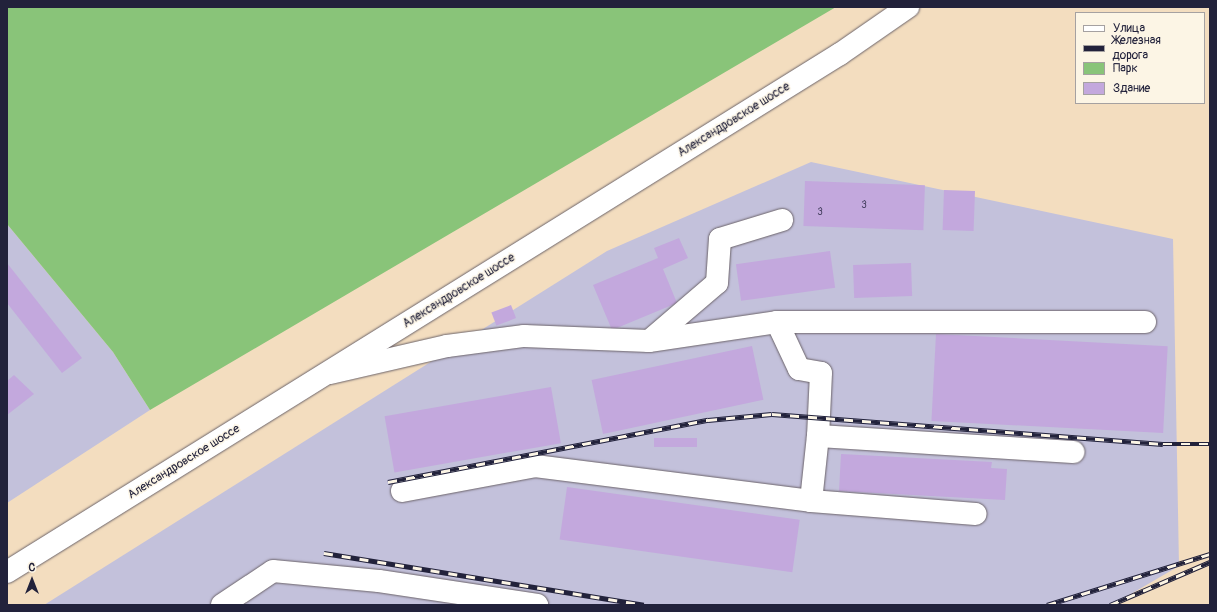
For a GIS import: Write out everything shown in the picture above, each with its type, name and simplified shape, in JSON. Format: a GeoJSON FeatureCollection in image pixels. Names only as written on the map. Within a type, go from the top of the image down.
{"type":"FeatureCollection","features":[{"type":"Feature","properties":{"kind":"main road","name":"Александровское шоссе"},"geometry":{"type":"LineString","coordinates":[[7,572],[840,54],[908,7]]}},
{"type":"Feature","properties":{"kind":"main road"},"geometry":{"type":"LineString","coordinates":[[649,341],[717,283],[720,239],[782,220]]}},
{"type":"Feature","properties":{"kind":"main road"},"geometry":{"type":"LineString","coordinates":[[325,374],[447,346],[524,336],[649,341],[777,322],[1145,322]]}},
{"type":"Feature","properties":{"kind":"main road"},"geometry":{"type":"LineString","coordinates":[[777,322],[799,369],[821,373],[818,436],[811,501]]}},
{"type":"Feature","properties":{"kind":"main road"},"geometry":{"type":"LineString","coordinates":[[818,436],[1074,452]]}},
{"type":"Feature","properties":{"kind":"main road"},"geometry":{"type":"LineString","coordinates":[[402,491],[535,466],[811,501],[976,514]]}},
{"type":"Feature","properties":{"kind":"main road"},"geometry":{"type":"LineString","coordinates":[[222,605],[273,571],[379,582],[537,605]]}},
{"type":"Feature","properties":{"kind":"shaded area"},"geometry":{"type":"Polygon","coordinates":[[[811,162],[1173,239],[1179,566],[1112,605],[44,605],[607,251],[811,162]]]}},
{"type":"Feature","properties":{"kind":"shaded area"},"geometry":{"type":"Polygon","coordinates":[[[7,224],[113,352],[150,410],[7,503],[7,224]]]}},
{"type":"Feature","properties":{"kind":"green space"},"geometry":{"type":"Polygon","coordinates":[[[7,7],[836,7],[150,410],[113,352],[7,224],[7,7]]]}},
{"type":"Feature","properties":{"kind":"building"},"geometry":{"type":"Polygon","coordinates":[[[805,181],[925,185],[923,230],[803,226],[805,181]]]}},
{"type":"Feature","properties":{"kind":"building"},"geometry":{"type":"Polygon","coordinates":[[[944,190],[975,191],[974,231],[943,230],[944,190]]]}},
{"type":"Feature","properties":{"kind":"building"},"geometry":{"type":"Polygon","coordinates":[[[679,238],[688,258],[663,269],[677,303],[612,330],[593,285],[658,258],[654,248],[679,238]]]}},
{"type":"Feature","properties":{"kind":"building"},"geometry":{"type":"Polygon","coordinates":[[[830,251],[835,288],[741,301],[736,264],[830,251]]]}},
{"type":"Feature","properties":{"kind":"building"},"geometry":{"type":"Polygon","coordinates":[[[7,263],[82,358],[62,373],[7,303],[7,263]]]}},
{"type":"Feature","properties":{"kind":"building"},"geometry":{"type":"Polygon","coordinates":[[[911,263],[912,296],[854,298],[853,265],[911,263]]]}},
{"type":"Feature","properties":{"kind":"building"},"geometry":{"type":"Polygon","coordinates":[[[511,305],[516,318],[496,326],[491,313],[511,305]]]}},
{"type":"Feature","properties":{"kind":"building"},"geometry":{"type":"Polygon","coordinates":[[[936,334],[1168,346],[1163,433],[931,421],[936,334]]]}},
{"type":"Feature","properties":{"kind":"building"},"geometry":{"type":"Polygon","coordinates":[[[752,346],[763,400],[603,434],[592,380],[752,346]]]}},
{"type":"Feature","properties":{"kind":"building"},"geometry":{"type":"Polygon","coordinates":[[[14,375],[34,394],[7,415],[7,381],[14,375]]]}},
{"type":"Feature","properties":{"kind":"building"},"geometry":{"type":"Polygon","coordinates":[[[551,387],[561,443],[394,472],[385,416],[551,387]]]}},
{"type":"Feature","properties":{"kind":"building"},"geometry":{"type":"Polygon","coordinates":[[[654,438],[697,438],[697,447],[654,447],[654,438]]]}},
{"type":"Feature","properties":{"kind":"building"},"geometry":{"type":"Polygon","coordinates":[[[841,454],[992,462],[991,468],[1007,469],[1005,500],[839,491],[841,454]]]}},
{"type":"Feature","properties":{"kind":"building"},"geometry":{"type":"Polygon","coordinates":[[[567,487],[800,520],[792,572],[560,539],[567,487]]]}},
{"type":"Feature","properties":{"kind":"railway"},"geometry":{"type":"LineString","coordinates":[[388,482],[708,420],[772,414],[1163,444],[1210,444]]}},
{"type":"Feature","properties":{"kind":"railway"},"geometry":{"type":"LineString","coordinates":[[324,553],[644,605]]}},
{"type":"Feature","properties":{"kind":"railway"},"geometry":{"type":"LineString","coordinates":[[1047,605],[1210,554]]}},
{"type":"Feature","properties":{"kind":"railway"},"geometry":{"type":"LineString","coordinates":[[1110,605],[1210,562]]}}]}
